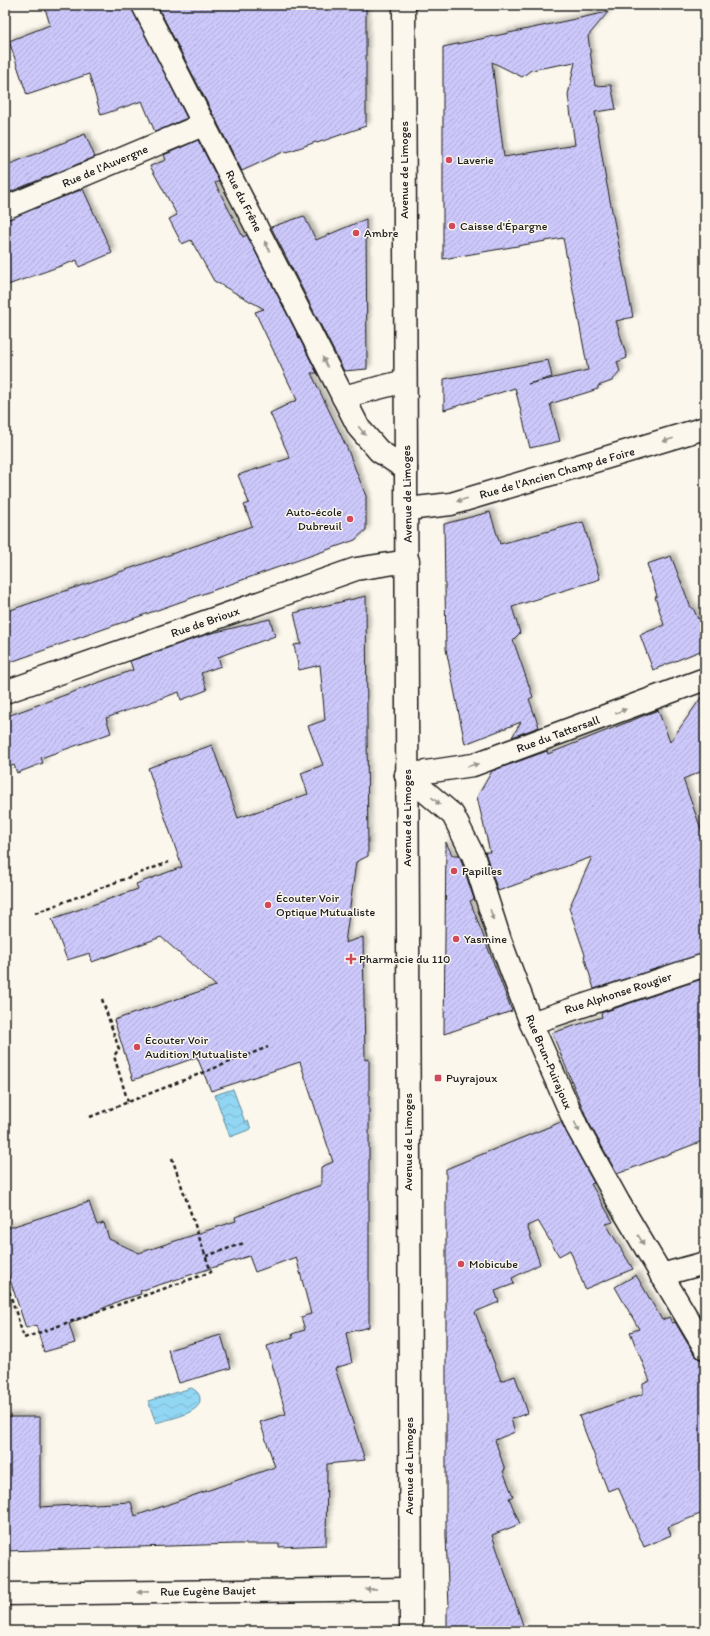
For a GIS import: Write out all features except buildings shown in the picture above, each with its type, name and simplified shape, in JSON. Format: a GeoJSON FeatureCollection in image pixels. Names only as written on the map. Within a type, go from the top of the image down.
{"type":"FeatureCollection","features":[{"type":"Feature","properties":{"kind":"street","name":"Rue du Frêne"},"geometry":{"type":"LineString","coordinates":[[143,5],[359,428],[379,451],[406,468]]}},
{"type":"Feature","properties":{"kind":"street","name":"Avenue de Limoges"},"geometry":{"type":"LineString","coordinates":[[404,5],[405,381],[408,508],[406,775],[411,1631]]}},
{"type":"Feature","properties":{"kind":"street","name":"Rue de l'Auvergne"},"geometry":{"type":"LineString","coordinates":[[5,208],[205,124]]}},
{"type":"Feature","properties":{"kind":"street"},"geometry":{"type":"LineString","coordinates":[[343,397],[405,381]]}},
{"type":"Feature","properties":{"kind":"street","name":"Rue de l'Ancien Champ de Foire"},"geometry":{"type":"LineString","coordinates":[[408,508],[451,504],[705,428]]}},
{"type":"Feature","properties":{"kind":"street","name":"Rue de Brioux"},"geometry":{"type":"LineString","coordinates":[[5,692],[356,569],[408,561]]}},
{"type":"Feature","properties":{"kind":"street","name":"Rue du Tattersall"},"geometry":{"type":"LineString","coordinates":[[406,775],[473,765],[705,679]]}},
{"type":"Feature","properties":{"kind":"street","name":"Rue Brun-Puirajoux"},"geometry":{"type":"LineString","coordinates":[[406,775],[453,815],[473,855],[500,940],[532,1023],[576,1127],[705,1348]]}},
{"type":"Feature","properties":{"kind":"street","name":"Rue Alphonse Rougier"},"geometry":{"type":"LineString","coordinates":[[532,1023],[705,964]]}},
{"type":"Feature","properties":{"kind":"street"},"geometry":{"type":"LineString","coordinates":[[662,1275],[705,1263]]}},
{"type":"Feature","properties":{"kind":"street","name":"Rue Eugène Baujet"},"geometry":{"type":"LineString","coordinates":[[5,1594],[410,1589]]}},
{"type":"Feature","properties":{"kind":"path"},"geometry":{"type":"LineString","coordinates":[[35,913],[169,862]]}},
{"type":"Feature","properties":{"kind":"path"},"geometry":{"type":"LineString","coordinates":[[102,999],[119,1049],[114,1056],[128,1102]]}},
{"type":"Feature","properties":{"kind":"path"},"geometry":{"type":"LineString","coordinates":[[90,1117],[268,1047]]}},
{"type":"Feature","properties":{"kind":"path"},"geometry":{"type":"LineString","coordinates":[[5,1278],[24,1338],[211,1272],[172,1158]]}},
{"type":"Feature","properties":{"kind":"path"},"geometry":{"type":"LineString","coordinates":[[206,1256],[244,1243]]}},
{"type":"Feature","properties":{"kind":"water"},"geometry":{"type":"Polygon","coordinates":[[[233,1089],[245,1122],[248,1121],[251,1129],[230,1137],[215,1095],[233,1089]]]}},
{"type":"Feature","properties":{"kind":"water"},"geometry":{"type":"Polygon","coordinates":[[[191,1388],[197,1392],[200,1397],[199,1404],[195,1409],[183,1415],[156,1423],[148,1401],[191,1388]]]}},
{"type":"Feature","properties":{"kind":"place","name":"Laverie"},"geometry":{"type":"Point","coordinates":[449,160]}},
{"type":"Feature","properties":{"kind":"place","name":"Caisse d'Épargne"},"geometry":{"type":"Point","coordinates":[452,226]}},
{"type":"Feature","properties":{"kind":"place","name":"Ambre"},"geometry":{"type":"Point","coordinates":[356,233]}},
{"type":"Feature","properties":{"kind":"place","name":"Auto-école Dubreuil"},"geometry":{"type":"Point","coordinates":[350,519]}},
{"type":"Feature","properties":{"kind":"place","name":"Papilles"},"geometry":{"type":"Point","coordinates":[454,871]}},
{"type":"Feature","properties":{"kind":"place","name":"Écouter Voir Optique Mutualiste"},"geometry":{"type":"Point","coordinates":[268,905]}},
{"type":"Feature","properties":{"kind":"place","name":"Yasmine"},"geometry":{"type":"Point","coordinates":[456,939]}},
{"type":"Feature","properties":{"kind":"place","name":"Pharmacie du 110"},"geometry":{"type":"Point","coordinates":[351,959]}},
{"type":"Feature","properties":{"kind":"place","name":"Écouter Voir Audition Mutualiste"},"geometry":{"type":"Point","coordinates":[137,1047]}},
{"type":"Feature","properties":{"kind":"place","name":"Puyrajoux"},"geometry":{"type":"Point","coordinates":[438,1078]}},
{"type":"Feature","properties":{"kind":"place","name":"Mobicube"},"geometry":{"type":"Point","coordinates":[461,1264]}}]}
